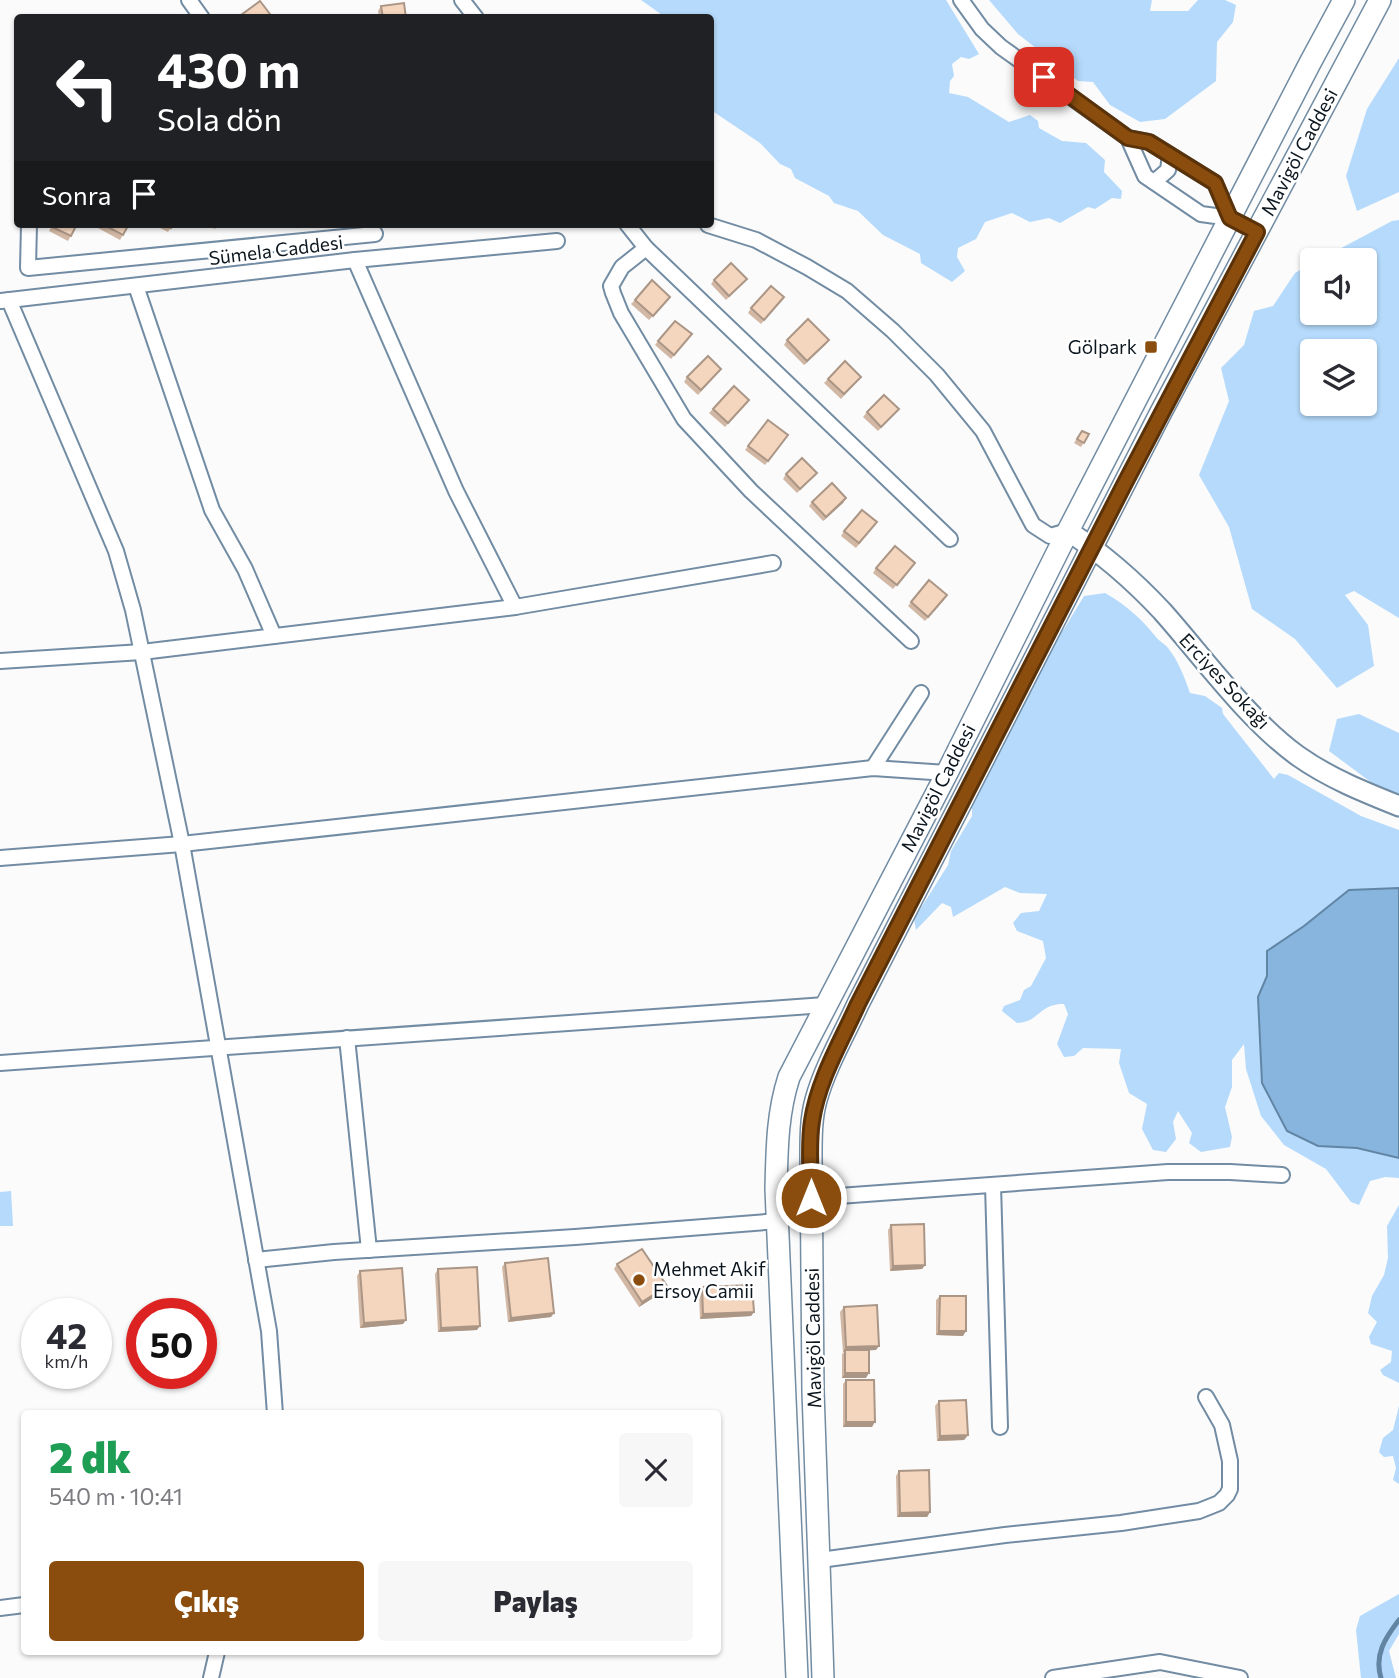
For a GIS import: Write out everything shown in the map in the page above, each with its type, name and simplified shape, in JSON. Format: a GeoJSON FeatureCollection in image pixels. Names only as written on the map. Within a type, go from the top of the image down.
{"type":"FeatureCollection","features":[{"type":"Feature","properties":{"kind":"main road","name":"Mavigöl Caddesi"},"geometry":{"type":"LineString","coordinates":[[797,1678],[779,1221],[777,1141],[781,1100],[789,1077],[825,1005],[1344,0]]}},
{"type":"Feature","properties":{"kind":"main road","name":"Mavigöl Caddesi"},"geometry":{"type":"LineString","coordinates":[[823,1678],[813,1391],[811,1124],[816,1101],[824,1077],[858,1004],[1092,547],[1380,0]]}},
{"type":"Feature","properties":{"kind":"street"},"geometry":{"type":"LineString","coordinates":[[462,0],[473,14]]}},
{"type":"Feature","properties":{"kind":"street"},"geometry":{"type":"LineString","coordinates":[[961,0],[982,29],[1002,47],[1128,138],[1149,142],[1215,183],[1230,218]]}},
{"type":"Feature","properties":{"kind":"street"},"geometry":{"type":"LineString","coordinates":[[1128,138],[1146,176],[1154,182],[1201,214],[1230,218],[1257,232]]}},
{"type":"Feature","properties":{"kind":"street"},"geometry":{"type":"LineString","coordinates":[[1154,182],[1168,170],[1170,155]]}},
{"type":"Feature","properties":{"kind":"street"},"geometry":{"type":"LineString","coordinates":[[714,227],[756,240],[847,291],[893,331],[937,375],[983,431],[1033,525],[1050,536],[1068,531]]}},
{"type":"Feature","properties":{"kind":"street"},"geometry":{"type":"LineString","coordinates":[[29,228],[28,268],[375,234],[371,228]]}},
{"type":"Feature","properties":{"kind":"street"},"geometry":{"type":"LineString","coordinates":[[630,228],[646,248],[950,539]]}},
{"type":"Feature","properties":{"kind":"street","name":"Sümela Caddesi"},"geometry":{"type":"LineString","coordinates":[[4,301],[355,260],[556,241]]}},
{"type":"Feature","properties":{"kind":"street"},"geometry":{"type":"LineString","coordinates":[[646,248],[622,267],[611,286],[621,313],[684,419],[751,491],[911,640]]}},
{"type":"Feature","properties":{"kind":"street"},"geometry":{"type":"LineString","coordinates":[[355,260],[456,491],[515,607]]}},
{"type":"Feature","properties":{"kind":"street"},"geometry":{"type":"LineString","coordinates":[[136,286],[212,510],[245,569],[274,636]]}},
{"type":"Feature","properties":{"kind":"street"},"geometry":{"type":"LineString","coordinates":[[4,301],[116,551],[142,652],[182,844],[269,1331],[275,1410]]}},
{"type":"Feature","properties":{"kind":"street","name":"Erciyes Sokağı"},"geometry":{"type":"LineString","coordinates":[[1068,531],[1092,547],[1133,582],[1217,675],[1297,755],[1328,775],[1399,806]]}},
{"type":"Feature","properties":{"kind":"street"},"geometry":{"type":"LineString","coordinates":[[0,660],[142,652],[515,607],[773,563]]}},
{"type":"Feature","properties":{"kind":"street"},"geometry":{"type":"LineString","coordinates":[[873,768],[921,693]]}},
{"type":"Feature","properties":{"kind":"street"},"geometry":{"type":"LineString","coordinates":[[0,858],[182,844],[873,768],[947,773]]}},
{"type":"Feature","properties":{"kind":"street"},"geometry":{"type":"LineString","coordinates":[[0,1063],[825,1005]]}},
{"type":"Feature","properties":{"kind":"street"},"geometry":{"type":"LineString","coordinates":[[346,1038],[369,1250]]}},
{"type":"Feature","properties":{"kind":"street"},"geometry":{"type":"LineString","coordinates":[[256,1261],[369,1250],[779,1221],[811,1198],[1168,1172],[1282,1175]]}},
{"type":"Feature","properties":{"kind":"street"},"geometry":{"type":"LineString","coordinates":[[993,1185],[1000,1427]]}},
{"type":"Feature","properties":{"kind":"street"},"geometry":{"type":"LineString","coordinates":[[820,1560],[1005,1535],[1121,1523],[1199,1511],[1219,1503],[1230,1489],[1230,1461],[1222,1425],[1206,1397]]}},
{"type":"Feature","properties":{"kind":"street"},"geometry":{"type":"LineString","coordinates":[[0,1608],[21,1605]]}},
{"type":"Feature","properties":{"kind":"street"},"geometry":{"type":"LineString","coordinates":[[211,1678],[216,1655]]}},
{"type":"Feature","properties":{"kind":"street"},"geometry":{"type":"LineString","coordinates":[[1053,1678],[1160,1662],[1240,1678]]}},
{"type":"Feature","properties":{"kind":"shaded area"},"geometry":{"type":"Polygon","coordinates":[[[641,0],[946,0],[979,54],[969,59],[961,57],[952,64],[954,76],[950,81],[949,93],[968,97],[1009,122],[1030,115],[1038,121],[1039,128],[1062,141],[1086,143],[1105,160],[1104,172],[1122,191],[1121,199],[1112,198],[1095,209],[1088,207],[1060,223],[1049,218],[1030,222],[1012,213],[985,222],[976,239],[958,248],[957,257],[965,271],[952,282],[921,263],[920,254],[883,235],[858,211],[834,203],[829,196],[795,178],[791,169],[780,164],[760,143],[714,112],[714,14],[661,14],[641,0]]]}},
{"type":"Feature","properties":{"kind":"shaded area"},"geometry":{"type":"Polygon","coordinates":[[[989,0],[1152,0],[1150,11],[1188,11],[1198,0],[1225,0],[1236,5],[1233,22],[1217,42],[1216,81],[1165,119],[1140,122],[1110,105],[1093,82],[1078,81],[1018,34],[989,0]]]}},
{"type":"Feature","properties":{"kind":"shaded area"},"geometry":{"type":"Polygon","coordinates":[[[1399,58],[1399,192],[1357,211],[1346,176],[1367,109],[1399,58]]]}},
{"type":"Feature","properties":{"kind":"shaded area"},"geometry":{"type":"Polygon","coordinates":[[[1399,220],[1399,618],[1354,591],[1345,595],[1368,625],[1374,666],[1337,688],[1295,639],[1252,609],[1229,527],[1199,475],[1229,401],[1221,368],[1244,345],[1254,311],[1273,306],[1295,273],[1300,270],[1300,325],[1377,325],[1377,248],[1341,248],[1392,221],[1399,220]]]}},
{"type":"Feature","properties":{"kind":"shaded area"},"geometry":{"type":"Polygon","coordinates":[[[1105,593],[1133,612],[1166,646],[1178,664],[1190,693],[1205,696],[1222,708],[1223,714],[1274,779],[1279,773],[1288,775],[1361,816],[1399,830],[1399,888],[1349,890],[1268,951],[1267,976],[1258,997],[1318,1146],[1357,1148],[1399,1158],[1399,1178],[1385,1177],[1370,1181],[1359,1205],[1351,1202],[1326,1169],[1284,1145],[1261,1116],[1246,1069],[1244,1044],[1232,1060],[1232,1087],[1225,1107],[1232,1137],[1230,1147],[1201,1152],[1189,1143],[1192,1133],[1178,1111],[1173,1122],[1176,1139],[1166,1152],[1153,1150],[1142,1129],[1147,1104],[1129,1093],[1119,1063],[1121,1049],[1083,1048],[1074,1056],[1064,1057],[1057,1044],[1068,1014],[1064,1004],[1049,1007],[1030,1020],[1017,1023],[1002,1011],[1004,1006],[1020,1000],[1046,958],[1043,941],[1017,931],[1013,923],[1021,913],[1039,911],[1047,894],[1020,893],[1005,887],[953,917],[951,907],[942,903],[916,930],[914,919],[948,865],[951,851],[972,816],[972,806],[1015,710],[1048,658],[1051,641],[1064,629],[1084,596],[1105,593]]]}},
{"type":"Feature","properties":{"kind":"shaded area"},"geometry":{"type":"Polygon","coordinates":[[[1359,714],[1399,733],[1399,794],[1376,786],[1329,751],[1337,719],[1359,714]]]}},
{"type":"Feature","properties":{"kind":"shaded area"},"geometry":{"type":"Polygon","coordinates":[[[1399,888],[1399,1158],[1357,1148],[1318,1146],[1287,1131],[1262,1083],[1258,997],[1267,976],[1267,951],[1349,890],[1399,888]]]}},
{"type":"Feature","properties":{"kind":"shaded area"},"geometry":{"type":"Polygon","coordinates":[[[11,1191],[13,1226],[0,1226],[0,1192],[11,1191]]]}},
{"type":"Feature","properties":{"kind":"shaded area"},"geometry":{"type":"Polygon","coordinates":[[[1399,1205],[1399,1383],[1383,1375],[1380,1370],[1391,1362],[1392,1351],[1371,1344],[1369,1337],[1377,1322],[1368,1313],[1388,1258],[1387,1226],[1399,1205]]]}},
{"type":"Feature","properties":{"kind":"shaded area"},"geometry":{"type":"Polygon","coordinates":[[[1399,1406],[1399,1484],[1393,1480],[1396,1468],[1393,1456],[1384,1457],[1379,1452],[1383,1438],[1393,1430],[1399,1406]]]}},
{"type":"Feature","properties":{"kind":"shaded area"},"geometry":{"type":"Polygon","coordinates":[[[1399,1594],[1399,1634],[1389,1651],[1396,1678],[1361,1678],[1356,1630],[1360,1616],[1399,1594]]]}},
{"type":"Feature","properties":{"kind":"building"},"geometry":{"type":"Polygon","coordinates":[[[260,1],[270,14],[242,14],[260,1]]]}},
{"type":"Feature","properties":{"kind":"building"},"geometry":{"type":"Polygon","coordinates":[[[404,3],[405,14],[382,14],[381,6],[404,3]]]}},
{"type":"Feature","properties":{"kind":"building"},"geometry":{"type":"Polygon","coordinates":[[[54,228],[75,228],[71,236],[54,228]]]}},
{"type":"Feature","properties":{"kind":"building"},"geometry":{"type":"Polygon","coordinates":[[[110,228],[127,228],[123,235],[110,228]]]}},
{"type":"Feature","properties":{"kind":"building"},"geometry":{"type":"Polygon","coordinates":[[[731,263],[747,279],[729,296],[714,280],[731,263]]]}},
{"type":"Feature","properties":{"kind":"building"},"geometry":{"type":"Polygon","coordinates":[[[652,280],[670,297],[653,316],[635,300],[652,280]]]}},
{"type":"Feature","properties":{"kind":"building"},"geometry":{"type":"Polygon","coordinates":[[[771,286],[784,297],[764,320],[751,308],[771,286]]]}},
{"type":"Feature","properties":{"kind":"building"},"geometry":{"type":"Polygon","coordinates":[[[808,319],[829,340],[807,361],[787,340],[808,319]]]}},
{"type":"Feature","properties":{"kind":"building"},"geometry":{"type":"Polygon","coordinates":[[[675,321],[692,334],[674,355],[658,341],[675,321]]]}},
{"type":"Feature","properties":{"kind":"building"},"geometry":{"type":"Polygon","coordinates":[[[708,356],[721,369],[701,390],[687,377],[708,356]]]}},
{"type":"Feature","properties":{"kind":"building"},"geometry":{"type":"Polygon","coordinates":[[[845,361],[861,377],[844,394],[828,379],[845,361]]]}},
{"type":"Feature","properties":{"kind":"building"},"geometry":{"type":"Polygon","coordinates":[[[734,386],[749,400],[728,423],[713,409],[734,386]]]}},
{"type":"Feature","properties":{"kind":"building"},"geometry":{"type":"Polygon","coordinates":[[[884,395],[899,409],[881,427],[867,412],[884,395]]]}},
{"type":"Feature","properties":{"kind":"building"},"geometry":{"type":"Polygon","coordinates":[[[768,420],[788,435],[768,461],[748,446],[768,420]]]}},
{"type":"Feature","properties":{"kind":"building"},"geometry":{"type":"Polygon","coordinates":[[[1082,431],[1089,434],[1084,443],[1077,439],[1082,431]]]}},
{"type":"Feature","properties":{"kind":"building"},"geometry":{"type":"Polygon","coordinates":[[[802,458],[817,473],[800,489],[786,474],[802,458]]]}},
{"type":"Feature","properties":{"kind":"building"},"geometry":{"type":"Polygon","coordinates":[[[832,483],[846,498],[826,517],[812,502],[832,483]]]}},
{"type":"Feature","properties":{"kind":"building"},"geometry":{"type":"Polygon","coordinates":[[[862,510],[877,522],[859,543],[844,531],[862,510]]]}},
{"type":"Feature","properties":{"kind":"building"},"geometry":{"type":"Polygon","coordinates":[[[895,546],[915,563],[897,585],[876,568],[895,546]]]}},
{"type":"Feature","properties":{"kind":"building"},"geometry":{"type":"Polygon","coordinates":[[[929,580],[947,595],[928,617],[911,602],[929,580]]]}},
{"type":"Feature","properties":{"kind":"building"},"geometry":{"type":"Polygon","coordinates":[[[924,1224],[925,1265],[893,1266],[891,1225],[924,1224]]]}},
{"type":"Feature","properties":{"kind":"building","name":"Mehmet Akif Ersoy Camii"},"geometry":{"type":"Polygon","coordinates":[[[642,1249],[667,1286],[642,1302],[617,1264],[642,1249]]]}},
{"type":"Feature","properties":{"kind":"building"},"geometry":{"type":"Polygon","coordinates":[[[548,1258],[554,1313],[511,1318],[505,1263],[548,1258]]]}},
{"type":"Feature","properties":{"kind":"building"},"geometry":{"type":"Polygon","coordinates":[[[477,1267],[480,1326],[441,1328],[438,1269],[477,1267]]]}},
{"type":"Feature","properties":{"kind":"building"},"geometry":{"type":"Polygon","coordinates":[[[402,1268],[406,1320],[364,1323],[360,1271],[402,1268]]]}},
{"type":"Feature","properties":{"kind":"building"},"geometry":{"type":"Polygon","coordinates":[[[752,1285],[754,1312],[703,1314],[702,1287],[752,1285]]]}},
{"type":"Feature","properties":{"kind":"building"},"geometry":{"type":"Polygon","coordinates":[[[940,1296],[966,1296],[966,1331],[939,1331],[940,1296]]]}},
{"type":"Feature","properties":{"kind":"building"},"geometry":{"type":"Polygon","coordinates":[[[877,1305],[879,1346],[846,1347],[844,1307],[877,1305]]]}},
{"type":"Feature","properties":{"kind":"building"},"geometry":{"type":"Polygon","coordinates":[[[845,1350],[869,1350],[869,1373],[845,1373],[845,1350]]]}},
{"type":"Feature","properties":{"kind":"building"},"geometry":{"type":"Polygon","coordinates":[[[846,1380],[874,1380],[875,1422],[846,1422],[846,1380]]]}},
{"type":"Feature","properties":{"kind":"building"},"geometry":{"type":"Polygon","coordinates":[[[966,1400],[968,1435],[940,1436],[939,1401],[966,1400]]]}},
{"type":"Feature","properties":{"kind":"building"},"geometry":{"type":"Polygon","coordinates":[[[929,1470],[930,1512],[900,1513],[899,1471],[929,1470]]]}},
{"type":"Feature","properties":{"kind":"waterway"},"geometry":{"type":"LineString","coordinates":[[1381,1678],[1379,1662],[1382,1647],[1399,1620]]}},
{"type":"Feature","properties":{"kind":"place","name":"Gölpark"},"geometry":{"type":"Point","coordinates":[1151,347]}},
{"type":"Feature","properties":{"kind":"place","name":"Mehmet Akif Ersoy Camii"},"geometry":{"type":"Point","coordinates":[639,1280]}},
{"type":"Feature","properties":{"kind":"route"},"geometry":{"type":"LineString","coordinates":[[811,1198],[811,1124],[824,1077],[858,1004],[1160,414],[1257,232],[1230,218],[1215,183],[1149,142],[1128,138],[1044,77]]}}]}
